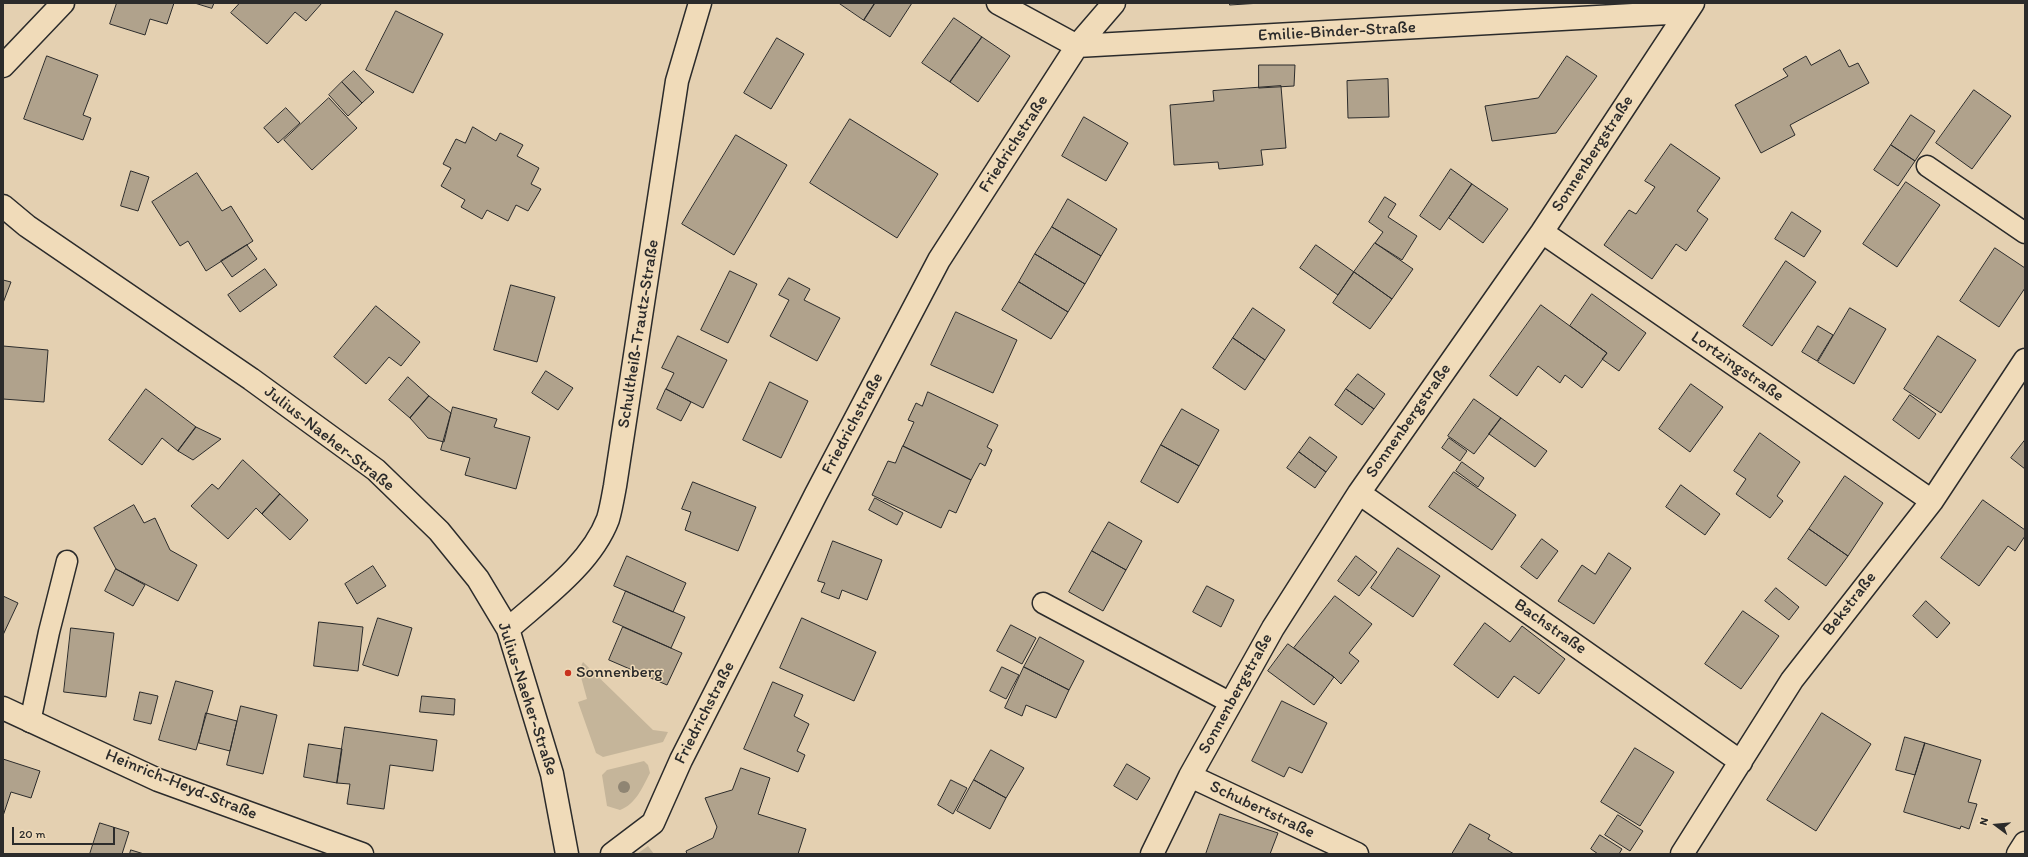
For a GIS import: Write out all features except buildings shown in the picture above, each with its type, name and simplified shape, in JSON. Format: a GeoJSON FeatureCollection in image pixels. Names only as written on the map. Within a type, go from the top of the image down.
{"type":"FeatureCollection","features":[{"type":"Feature","properties":{"kind":"street"},"geometry":{"type":"LineString","coordinates":[[3,66],[63,3]]}},
{"type":"Feature","properties":{"kind":"street","name":"Schultheiß-Trautz-Straße"},"geometry":{"type":"LineString","coordinates":[[508,629],[579,564],[588,554],[608,519],[615,486],[677,81],[700,3]]}},
{"type":"Feature","properties":{"kind":"street"},"geometry":{"type":"LineString","coordinates":[[998,3],[1077,46]]}},
{"type":"Feature","properties":{"kind":"street","name":"Friedrichstraße"},"geometry":{"type":"LineString","coordinates":[[612,854],[652,823],[681,760],[812,501],[939,260],[1077,46],[1114,3]]}},
{"type":"Feature","properties":{"kind":"street","name":"Emilie-Binder-Straße"},"geometry":{"type":"LineString","coordinates":[[1077,46],[1690,8]]}},
{"type":"Feature","properties":{"kind":"street","name":"Sonnenbergstraße"},"geometry":{"type":"LineString","coordinates":[[1152,854],[1190,776],[1273,628],[1359,493],[1542,232],[1690,8]]}},
{"type":"Feature","properties":{"kind":"street","name":"Julius-Naeher-Straße"},"geometry":{"type":"LineString","coordinates":[[3,206],[27,226],[251,378],[376,470],[439,531],[478,579],[508,629],[552,774],[567,854]]}},
{"type":"Feature","properties":{"kind":"street","name":"Lortzingstraße"},"geometry":{"type":"LineString","coordinates":[[1542,232],[1932,501]]}},
{"type":"Feature","properties":{"kind":"street","name":"Bekstraße"},"geometry":{"type":"LineString","coordinates":[[1682,854],[1792,680],[1932,501],[2025,360]]}},
{"type":"Feature","properties":{"kind":"street","name":"Bachstraße"},"geometry":{"type":"LineString","coordinates":[[1359,493],[1741,762]]}},
{"type":"Feature","properties":{"kind":"street","name":"Heinrich-Heyd-Straße"},"geometry":{"type":"LineString","coordinates":[[3,708],[30,722],[158,780],[362,854]]}},
{"type":"Feature","properties":{"kind":"street","name":"Schubertstraße"},"geometry":{"type":"LineString","coordinates":[[1190,776],[1357,854]]}},
{"type":"Feature","properties":{"kind":"street"},"geometry":{"type":"LineString","coordinates":[[2018,854],[2025,843]]}},
{"type":"Feature","properties":{"kind":"lane"},"geometry":{"type":"LineString","coordinates":[[1927,166],[2025,234]]}},
{"type":"Feature","properties":{"kind":"lane"},"geometry":{"type":"LineString","coordinates":[[30,722],[49,632],[67,561]]}},
{"type":"Feature","properties":{"kind":"lane"},"geometry":{"type":"LineString","coordinates":[[1043,603],[1231,703]]}},
{"type":"Feature","properties":{"kind":"shaded area"},"geometry":{"type":"Polygon","coordinates":[[[583,662],[653,730],[668,732],[663,742],[603,757],[596,753],[578,702],[587,699],[579,670],[583,662]]]}},
{"type":"Feature","properties":{"kind":"shaded area"},"geometry":{"type":"Polygon","coordinates":[[[644,761],[648,765],[650,773],[634,800],[620,810],[607,806],[602,775],[607,770],[644,761]]]}},
{"type":"Feature","properties":{"kind":"shaded area"},"geometry":{"type":"Polygon","coordinates":[[[648,846],[654,854],[637,854],[648,846]]]}},
{"type":"Feature","properties":{"kind":"place","name":"Sonnenberg"},"geometry":{"type":"Point","coordinates":[568,673]}}]}
